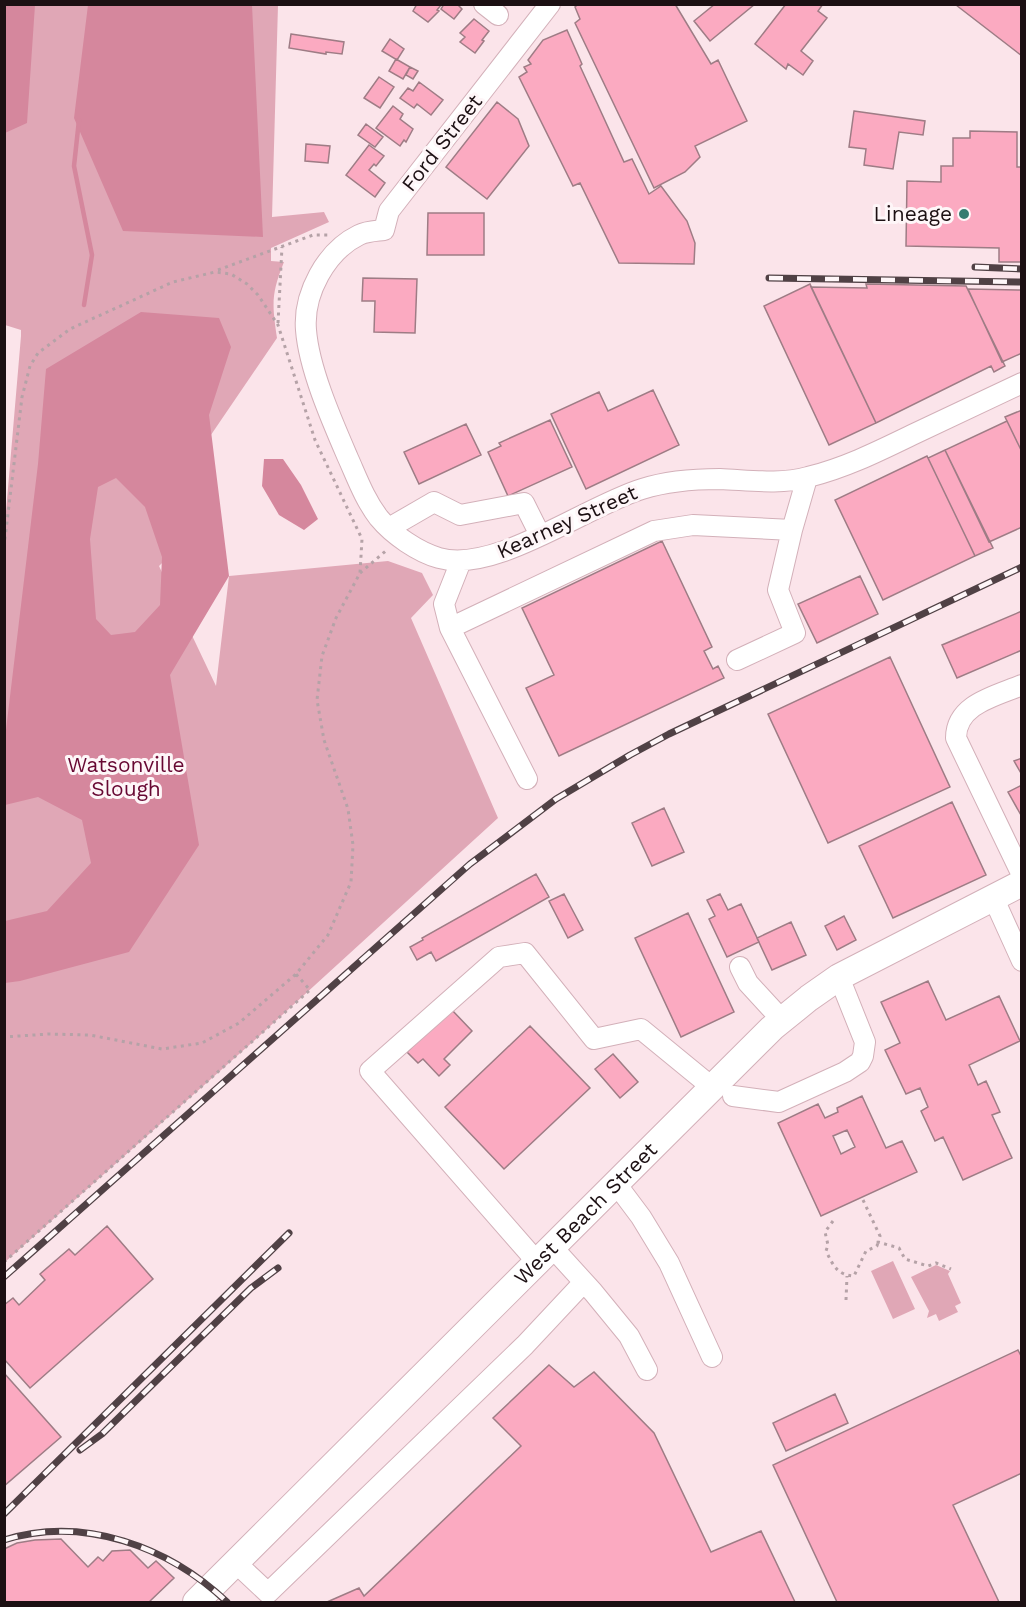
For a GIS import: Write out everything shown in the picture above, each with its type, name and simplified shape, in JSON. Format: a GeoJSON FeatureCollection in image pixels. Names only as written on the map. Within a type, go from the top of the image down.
{"type":"FeatureCollection","features":[{"type":"Feature","properties":{"kind":"main road","name":"West Beach Street"},"geometry":{"type":"LineString","coordinates":[[196,1602],[617,1185],[723,1092],[782,1020],[839,977],[1022,883]]}},
{"type":"Feature","properties":{"kind":"street","name":"Ford Street"},"geometry":{"type":"LineString","coordinates":[[327,263],[346,243],[360,234],[384,231],[389,211],[550,4]]}},
{"type":"Feature","properties":{"kind":"street","name":"Kearney Street"},"geometry":{"type":"LineString","coordinates":[[327,263],[315,283],[308,303],[306,330],[308,346],[335,427],[361,487],[379,518],[395,533],[432,555],[461,561],[489,557],[619,498],[661,484],[703,479],[777,481],[807,478],[865,458],[1022,383]]}},
{"type":"Feature","properties":{"kind":"street"},"geometry":{"type":"LineString","coordinates":[[737,660],[795,633],[778,590],[807,478]]}},
{"type":"Feature","properties":{"kind":"street"},"geometry":{"type":"LineString","coordinates":[[395,533],[434,502],[460,515],[524,503],[540,535]]}},
{"type":"Feature","properties":{"kind":"street"},"geometry":{"type":"LineString","coordinates":[[450,628],[654,531],[693,525],[792,530]]}},
{"type":"Feature","properties":{"kind":"street"},"geometry":{"type":"LineString","coordinates":[[461,561],[444,604],[450,628],[527,778]]}},
{"type":"Feature","properties":{"kind":"street"},"geometry":{"type":"LineString","coordinates":[[1022,685],[971,707],[961,717],[956,729],[956,738],[1022,875]]}},
{"type":"Feature","properties":{"kind":"street"},"geometry":{"type":"LineString","coordinates":[[993,897],[1022,961]]}},
{"type":"Feature","properties":{"kind":"street"},"geometry":{"type":"LineString","coordinates":[[647,1370],[629,1336],[584,1282],[545,1256],[370,1071],[499,957],[525,953],[594,1039],[641,1029],[723,1092],[779,1102],[845,1072],[860,1062],[864,1056],[865,1042],[839,977]]}},
{"type":"Feature","properties":{"kind":"street"},"geometry":{"type":"LineString","coordinates":[[740,967],[748,983],[782,1020]]}},
{"type":"Feature","properties":{"kind":"street"},"geometry":{"type":"LineString","coordinates":[[617,1185],[641,1217],[669,1263],[712,1357]]}},
{"type":"Feature","properties":{"kind":"street"},"geometry":{"type":"LineString","coordinates":[[236,1563],[268,1593],[525,1346],[584,1282]]}},
{"type":"Feature","properties":{"kind":"path"},"geometry":{"type":"LineString","coordinates":[[4,547],[22,397],[33,358],[52,341],[70,329],[113,308],[173,282],[215,272],[313,235],[360,234]]}},
{"type":"Feature","properties":{"kind":"path"},"geometry":{"type":"LineString","coordinates":[[278,325],[282,247]]}},
{"type":"Feature","properties":{"kind":"path"},"geometry":{"type":"LineString","coordinates":[[215,272],[231,274],[247,284],[258,295],[278,325],[315,440],[362,539],[360,573]]}},
{"type":"Feature","properties":{"kind":"path"},"geometry":{"type":"LineString","coordinates":[[4,1037],[49,1034],[90,1035],[162,1049],[202,1043],[239,1023],[296,974],[327,935],[351,882],[353,845],[348,809],[324,740],[317,700],[322,656],[336,618],[360,573],[395,533]]}},
{"type":"Feature","properties":{"kind":"path"},"geometry":{"type":"LineString","coordinates":[[4,1262],[310,990],[296,974]]}},
{"type":"Feature","properties":{"kind":"path"},"geometry":{"type":"LineString","coordinates":[[833,1221],[825,1232],[828,1245],[826,1251],[837,1270],[847,1276],[854,1276],[866,1251],[877,1246],[880,1236],[862,1200]]}},
{"type":"Feature","properties":{"kind":"path"},"geometry":{"type":"LineString","coordinates":[[878,1242],[899,1248],[905,1259],[928,1266],[936,1263],[951,1269]]}},
{"type":"Feature","properties":{"kind":"path"},"geometry":{"type":"LineString","coordinates":[[846,1300],[847,1276]]}},
{"type":"Feature","properties":{"kind":"green space"},"geometry":{"type":"Polygon","coordinates":[[[5,5],[278,5],[272,217],[324,212],[329,222],[271,248],[271,261],[284,262],[274,299],[277,338],[200,451],[195,531],[159,566],[216,686],[229,576],[388,561],[422,573],[433,595],[411,618],[498,818],[257,1038],[5,1262],[4,535],[21,330],[5,325],[5,5]]]}},
{"type":"Feature","properties":{"kind":"green space"},"geometry":{"type":"Polygon","coordinates":[[[893,1261],[915,1309],[893,1319],[871,1271],[893,1261]]]}},
{"type":"Feature","properties":{"kind":"green space"},"geometry":{"type":"Polygon","coordinates":[[[936,1265],[950,1271],[948,1274],[961,1303],[955,1306],[958,1312],[939,1321],[936,1314],[927,1318],[929,1311],[911,1277],[936,1265]]]}},
{"type":"Feature","properties":{"kind":"shaded area"},"geometry":{"type":"Polygon","coordinates":[[[5,4],[35,5],[27,123],[5,133],[5,4]]]}},
{"type":"Feature","properties":{"kind":"shaded area"},"geometry":{"type":"Polygon","coordinates":[[[88,5],[252,5],[263,237],[123,231],[74,118],[88,5]]]}},
{"type":"Feature","properties":{"kind":"shaded area"},"geometry":{"type":"Polygon","coordinates":[[[141,312],[219,318],[231,347],[209,415],[229,576],[170,675],[199,845],[129,952],[5,983],[5,921],[47,911],[91,863],[82,820],[38,797],[5,805],[5,738],[38,464],[46,369],[141,312]],[[116,478],[98,487],[90,539],[96,619],[111,635],[135,632],[160,605],[162,557],[145,507],[116,478]]]}},
{"type":"Feature","properties":{"kind":"shaded area"},"geometry":{"type":"Polygon","coordinates":[[[264,459],[283,459],[301,485],[318,519],[304,530],[279,515],[262,486],[264,459]]]}},
{"type":"Feature","properties":{"kind":"building"},"geometry":{"type":"Polygon","coordinates":[[[417,4],[441,5],[437,10],[439,11],[428,22],[413,11],[417,4]]]}},
{"type":"Feature","properties":{"kind":"building"},"geometry":{"type":"Polygon","coordinates":[[[444,4],[457,4],[462,9],[454,19],[441,9],[444,4]]]}},
{"type":"Feature","properties":{"kind":"building"},"geometry":{"type":"Polygon","coordinates":[[[578,4],[675,4],[711,64],[718,60],[747,121],[695,146],[700,157],[685,172],[654,188],[575,23],[580,19],[575,7],[578,4]]]}},
{"type":"Feature","properties":{"kind":"building"},"geometry":{"type":"Polygon","coordinates":[[[715,4],[755,4],[710,41],[694,21],[715,4]]]}},
{"type":"Feature","properties":{"kind":"building"},"geometry":{"type":"Polygon","coordinates":[[[786,4],[823,4],[818,11],[827,18],[801,51],[813,61],[803,75],[788,64],[786,69],[755,44],[786,4]]]}},
{"type":"Feature","properties":{"kind":"building"},"geometry":{"type":"Polygon","coordinates":[[[1022,4],[1022,56],[956,5],[1022,4]]]}},
{"type":"Feature","properties":{"kind":"building"},"geometry":{"type":"Polygon","coordinates":[[[474,19],[489,31],[475,53],[460,42],[465,37],[460,33],[474,19]]]}},
{"type":"Feature","properties":{"kind":"building"},"geometry":{"type":"Polygon","coordinates":[[[567,30],[582,64],[580,66],[624,162],[632,159],[649,194],[661,186],[687,221],[695,243],[694,264],[619,263],[580,183],[573,186],[519,77],[527,72],[524,67],[531,64],[528,60],[543,40],[567,30]]]}},
{"type":"Feature","properties":{"kind":"building"},"geometry":{"type":"Polygon","coordinates":[[[291,34],[344,42],[342,54],[289,48],[291,34]]]}},
{"type":"Feature","properties":{"kind":"building"},"geometry":{"type":"Polygon","coordinates":[[[390,39],[404,49],[397,60],[382,51],[390,39]]]}},
{"type":"Feature","properties":{"kind":"building"},"geometry":{"type":"Polygon","coordinates":[[[396,59],[410,67],[403,79],[389,71],[396,59]]]}},
{"type":"Feature","properties":{"kind":"building"},"geometry":{"type":"Polygon","coordinates":[[[410,67],[418,71],[413,79],[406,75],[410,67]]]}},
{"type":"Feature","properties":{"kind":"building"},"geometry":{"type":"Polygon","coordinates":[[[379,77],[394,87],[380,108],[364,98],[379,77]]]}},
{"type":"Feature","properties":{"kind":"building"},"geometry":{"type":"Polygon","coordinates":[[[419,82],[443,100],[431,115],[417,104],[414,108],[400,98],[408,88],[413,91],[419,82]]]}},
{"type":"Feature","properties":{"kind":"building"},"geometry":{"type":"Polygon","coordinates":[[[497,102],[518,119],[529,146],[487,199],[446,167],[497,102]]]}},
{"type":"Feature","properties":{"kind":"building"},"geometry":{"type":"Polygon","coordinates":[[[393,106],[403,114],[400,119],[413,129],[406,142],[404,140],[400,146],[376,128],[393,106]]]}},
{"type":"Feature","properties":{"kind":"building"},"geometry":{"type":"Polygon","coordinates":[[[854,111],[925,121],[923,135],[899,132],[893,169],[864,165],[866,149],[849,147],[854,111]]]}},
{"type":"Feature","properties":{"kind":"building"},"geometry":{"type":"Polygon","coordinates":[[[366,124],[383,137],[375,147],[358,135],[366,124]]]}},
{"type":"Feature","properties":{"kind":"building","name":"Lineage"},"geometry":{"type":"Polygon","coordinates":[[[970,131],[1017,132],[1017,167],[1022,167],[1022,262],[999,262],[999,248],[906,246],[907,181],[941,182],[941,166],[953,166],[953,138],[970,138],[970,131]]]}},
{"type":"Feature","properties":{"kind":"building"},"geometry":{"type":"Polygon","coordinates":[[[306,144],[330,146],[328,163],[305,161],[306,144]]]}},
{"type":"Feature","properties":{"kind":"building"},"geometry":{"type":"Polygon","coordinates":[[[369,145],[384,156],[376,166],[374,164],[369,170],[385,183],[375,197],[346,175],[369,145]]]}},
{"type":"Feature","properties":{"kind":"building"},"geometry":{"type":"Polygon","coordinates":[[[428,213],[484,213],[484,255],[427,255],[428,213]]]}},
{"type":"Feature","properties":{"kind":"building"},"geometry":{"type":"Polygon","coordinates":[[[363,278],[417,279],[415,333],[374,332],[375,301],[362,301],[363,278]]]}},
{"type":"Feature","properties":{"kind":"building"},"geometry":{"type":"Polygon","coordinates":[[[810,284],[876,423],[829,445],[764,306],[810,284]]]}},
{"type":"Feature","properties":{"kind":"building"},"geometry":{"type":"Polygon","coordinates":[[[866,284],[966,286],[1005,366],[994,372],[991,366],[876,423],[811,287],[867,288],[866,284]]]}},
{"type":"Feature","properties":{"kind":"building"},"geometry":{"type":"Polygon","coordinates":[[[968,289],[1022,290],[1022,353],[1002,362],[968,289]]]}},
{"type":"Feature","properties":{"kind":"building"},"geometry":{"type":"Polygon","coordinates":[[[653,390],[679,445],[586,489],[551,414],[599,392],[608,411],[653,390]]]}},
{"type":"Feature","properties":{"kind":"building"},"geometry":{"type":"Polygon","coordinates":[[[1022,410],[1022,452],[1005,417],[1022,410]]]}},
{"type":"Feature","properties":{"kind":"building"},"geometry":{"type":"Polygon","coordinates":[[[550,420],[572,467],[508,496],[488,452],[501,446],[499,443],[550,420]]]}},
{"type":"Feature","properties":{"kind":"building"},"geometry":{"type":"Polygon","coordinates":[[[1007,421],[1022,452],[1022,527],[989,542],[945,450],[1007,421]]]}},
{"type":"Feature","properties":{"kind":"building"},"geometry":{"type":"Polygon","coordinates":[[[466,424],[481,455],[419,484],[404,452],[466,424]]]}},
{"type":"Feature","properties":{"kind":"building"},"geometry":{"type":"Polygon","coordinates":[[[945,450],[993,548],[975,556],[928,458],[945,450]]]}},
{"type":"Feature","properties":{"kind":"building"},"geometry":{"type":"Polygon","coordinates":[[[927,456],[975,556],[883,600],[835,500],[927,456]]]}},
{"type":"Feature","properties":{"kind":"building"},"geometry":{"type":"Polygon","coordinates":[[[662,541],[712,647],[704,651],[713,669],[718,666],[724,678],[559,756],[526,688],[554,675],[522,608],[662,541]]]}},
{"type":"Feature","properties":{"kind":"building"},"geometry":{"type":"Polygon","coordinates":[[[860,576],[878,614],[817,643],[798,604],[860,576]]]}},
{"type":"Feature","properties":{"kind":"building"},"geometry":{"type":"Polygon","coordinates":[[[1022,611],[1022,650],[957,678],[942,645],[1022,611]]]}},
{"type":"Feature","properties":{"kind":"building"},"geometry":{"type":"Polygon","coordinates":[[[890,657],[950,787],[828,843],[768,714],[890,657]]]}},
{"type":"Feature","properties":{"kind":"building"},"geometry":{"type":"Polygon","coordinates":[[[1022,758],[1022,775],[1014,761],[1022,758]]]}},
{"type":"Feature","properties":{"kind":"building"},"geometry":{"type":"Polygon","coordinates":[[[1022,785],[1022,817],[1008,792],[1022,785]]]}},
{"type":"Feature","properties":{"kind":"building"},"geometry":{"type":"Polygon","coordinates":[[[952,802],[986,875],[893,918],[859,846],[952,802]]]}},
{"type":"Feature","properties":{"kind":"building"},"geometry":{"type":"Polygon","coordinates":[[[664,808],[684,852],[652,866],[632,823],[664,808]]]}},
{"type":"Feature","properties":{"kind":"building"},"geometry":{"type":"Polygon","coordinates":[[[536,874],[549,897],[436,961],[431,952],[417,960],[410,947],[423,940],[422,938],[536,874]]]}},
{"type":"Feature","properties":{"kind":"building"},"geometry":{"type":"Polygon","coordinates":[[[564,894],[583,930],[568,938],[549,901],[564,894]]]}},
{"type":"Feature","properties":{"kind":"building"},"geometry":{"type":"Polygon","coordinates":[[[720,894],[728,910],[741,904],[759,942],[727,957],[709,919],[715,916],[707,900],[720,894]]]}},
{"type":"Feature","properties":{"kind":"building"},"geometry":{"type":"Polygon","coordinates":[[[688,913],[734,1012],[681,1037],[635,938],[688,913]]]}},
{"type":"Feature","properties":{"kind":"building"},"geometry":{"type":"Polygon","coordinates":[[[844,916],[856,940],[837,950],[825,926],[844,916]]]}},
{"type":"Feature","properties":{"kind":"building"},"geometry":{"type":"Polygon","coordinates":[[[791,922],[806,955],[772,970],[757,938],[791,922]]]}},
{"type":"Feature","properties":{"kind":"building"},"geometry":{"type":"Polygon","coordinates":[[[928,981],[946,1020],[999,996],[1020,1041],[969,1065],[978,1085],[986,1081],[1000,1112],[992,1115],[1012,1158],[963,1180],[943,1137],[935,1141],[921,1111],[928,1107],[920,1088],[906,1094],[885,1050],[900,1043],[881,1002],[928,981]]]}},
{"type":"Feature","properties":{"kind":"building"},"geometry":{"type":"Polygon","coordinates":[[[451,1009],[472,1031],[444,1059],[450,1065],[439,1076],[423,1059],[418,1063],[407,1052],[451,1009]]]}},
{"type":"Feature","properties":{"kind":"building"},"geometry":{"type":"Polygon","coordinates":[[[530,1026],[590,1088],[504,1169],[445,1107],[530,1026]]]}},
{"type":"Feature","properties":{"kind":"building"},"geometry":{"type":"Polygon","coordinates":[[[613,1054],[638,1082],[620,1098],[595,1069],[613,1054]]]}},
{"type":"Feature","properties":{"kind":"building"},"geometry":{"type":"Polygon","coordinates":[[[862,1096],[886,1148],[902,1141],[917,1172],[821,1216],[778,1123],[818,1104],[825,1118],[838,1112],[837,1108],[862,1096]],[[847,1130],[833,1136],[841,1154],[855,1147],[847,1130]]]}},
{"type":"Feature","properties":{"kind":"building"},"geometry":{"type":"Polygon","coordinates":[[[107,1226],[153,1279],[30,1388],[4,1359],[4,1305],[13,1298],[19,1305],[45,1280],[40,1274],[69,1249],[75,1255],[107,1226]]]}},
{"type":"Feature","properties":{"kind":"building"},"geometry":{"type":"Polygon","coordinates":[[[1018,1350],[1022,1358],[1022,1473],[953,1505],[999,1602],[837,1602],[773,1465],[1018,1350]]]}},
{"type":"Feature","properties":{"kind":"building"},"geometry":{"type":"Polygon","coordinates":[[[549,1365],[574,1387],[594,1372],[654,1433],[711,1552],[761,1531],[795,1602],[327,1602],[359,1588],[364,1596],[521,1446],[493,1418],[549,1365]]]}},
{"type":"Feature","properties":{"kind":"building"},"geometry":{"type":"Polygon","coordinates":[[[4,1373],[61,1437],[4,1486],[4,1373]]]}},
{"type":"Feature","properties":{"kind":"building"},"geometry":{"type":"Polygon","coordinates":[[[835,1394],[848,1423],[786,1451],[773,1423],[835,1394]]]}},
{"type":"Feature","properties":{"kind":"building"},"geometry":{"type":"Polygon","coordinates":[[[61,1539],[88,1567],[98,1557],[103,1561],[112,1551],[130,1550],[148,1568],[156,1561],[174,1578],[149,1602],[4,1602],[4,1549],[17,1543],[61,1539]]]}},
{"type":"Feature","properties":{"kind":"waterway","name":"Watsonville Slough"},"geometry":{"type":"LineString","coordinates":[[79,120],[74,166],[92,255],[84,305]]}},
{"type":"Feature","properties":{"kind":"railway"},"geometry":{"type":"LineString","coordinates":[[975,267],[1022,269]]}},
{"type":"Feature","properties":{"kind":"railway"},"geometry":{"type":"LineString","coordinates":[[769,278],[1022,282]]}},
{"type":"Feature","properties":{"kind":"railway"},"geometry":{"type":"LineString","coordinates":[[4,1277],[470,864],[556,799],[669,734],[1022,567]]}},
{"type":"Feature","properties":{"kind":"railway"},"geometry":{"type":"LineString","coordinates":[[4,1514],[289,1233]]}},
{"type":"Feature","properties":{"kind":"railway"},"geometry":{"type":"LineString","coordinates":[[80,1450],[102,1434],[251,1288],[278,1268]]}},
{"type":"Feature","properties":{"kind":"railway"},"geometry":{"type":"LineString","coordinates":[[4,1540],[34,1533],[64,1531],[94,1534],[124,1541],[179,1566],[227,1602]]}},
{"type":"Feature","properties":{"kind":"place","name":"Lineage"},"geometry":{"type":"Point","coordinates":[964,214]}}]}
